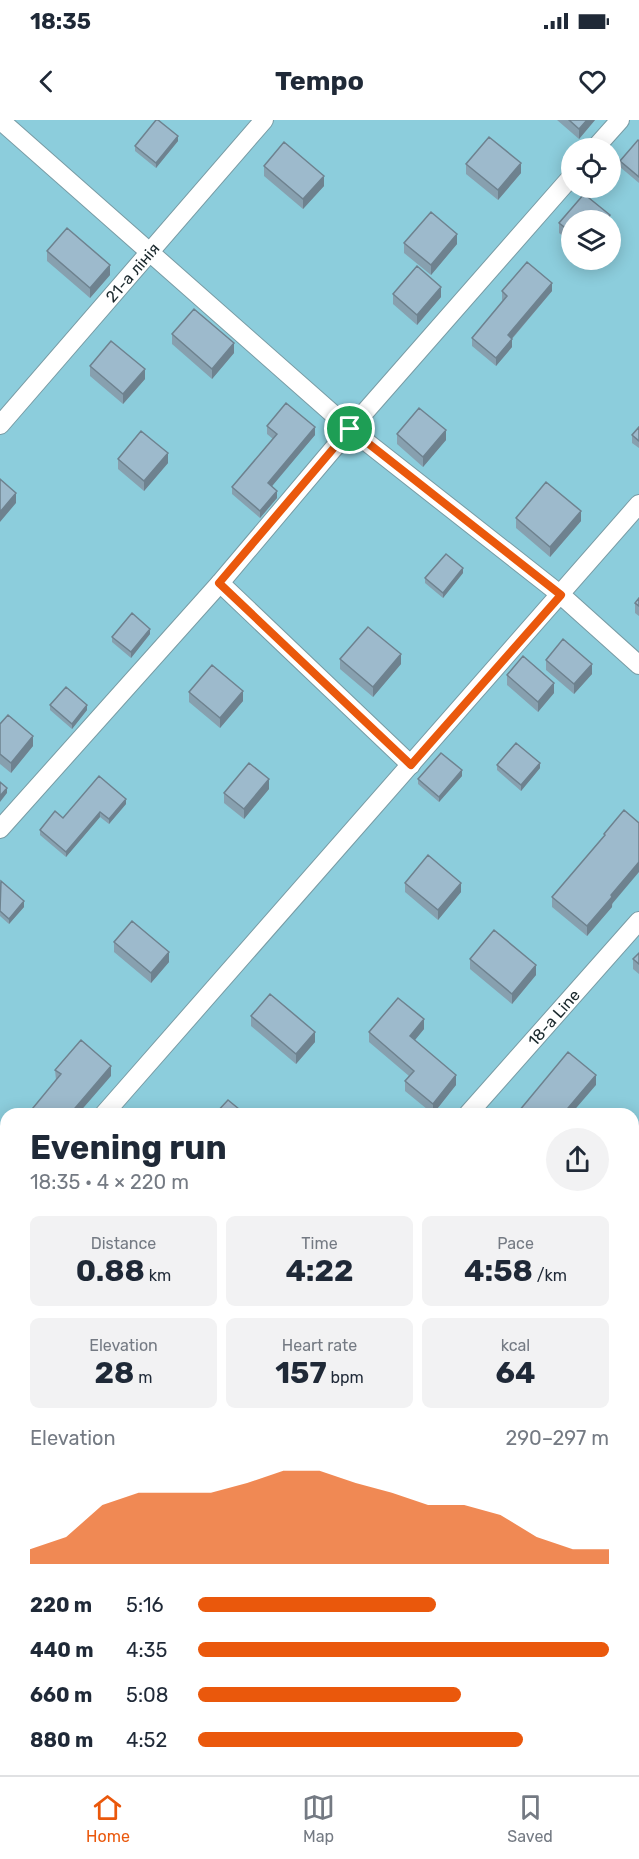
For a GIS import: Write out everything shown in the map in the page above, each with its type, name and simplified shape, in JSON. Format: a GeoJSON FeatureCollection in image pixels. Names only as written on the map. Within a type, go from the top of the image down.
{"type":"FeatureCollection","features":[{"type":"Feature","properties":{"kind":"lane"},"geometry":{"type":"LineString","coordinates":[[0,120],[350,429],[561,595],[639,665]]}},
{"type":"Feature","properties":{"kind":"lane","name":"21-а лінія"},"geometry":{"type":"LineString","coordinates":[[0,425],[264,120]]}},
{"type":"Feature","properties":{"kind":"lane"},"geometry":{"type":"LineString","coordinates":[[604,138],[620,120]]}},
{"type":"Feature","properties":{"kind":"lane"},"geometry":{"type":"LineString","coordinates":[[0,829],[219,583],[350,429],[561,189]]}},
{"type":"Feature","properties":{"kind":"lane"},"geometry":{"type":"LineString","coordinates":[[109,1108],[639,504]]}},
{"type":"Feature","properties":{"kind":"lane"},"geometry":{"type":"LineString","coordinates":[[219,583],[411,765]]}},
{"type":"Feature","properties":{"kind":"lane","name":"18-a Line"},"geometry":{"type":"LineString","coordinates":[[473,1108],[639,921]]}},
{"type":"Feature","properties":{"kind":"shaded area"},"geometry":{"type":"Polygon","coordinates":[[[0,120],[639,120],[639,1108],[0,1108],[0,120]]]}},
{"type":"Feature","properties":{"kind":"building"},"geometry":{"type":"Polygon","coordinates":[[[156,120],[178,136],[156,163],[135,146],[156,120]]]}},
{"type":"Feature","properties":{"kind":"building"},"geometry":{"type":"Polygon","coordinates":[[[569,120],[587,120],[579,129],[569,120]]]}},
{"type":"Feature","properties":{"kind":"building"},"geometry":{"type":"Polygon","coordinates":[[[489,137],[521,163],[498,190],[466,164],[489,137]]]}},
{"type":"Feature","properties":{"kind":"building"},"geometry":{"type":"Polygon","coordinates":[[[638,140],[639,177],[621,160],[638,140]]]}},
{"type":"Feature","properties":{"kind":"building"},"geometry":{"type":"Polygon","coordinates":[[[284,142],[324,176],[303,199],[264,166],[284,142]]]}},
{"type":"Feature","properties":{"kind":"building"},"geometry":{"type":"Polygon","coordinates":[[[581,198],[589,198],[604,210],[570,210],[581,198]]]}},
{"type":"Feature","properties":{"kind":"building"},"geometry":{"type":"Polygon","coordinates":[[[431,212],[457,234],[431,265],[404,243],[431,212]]]}},
{"type":"Feature","properties":{"kind":"building"},"geometry":{"type":"Polygon","coordinates":[[[67,228],[110,265],[90,288],[47,251],[67,228]]]}},
{"type":"Feature","properties":{"kind":"building"},"geometry":{"type":"Polygon","coordinates":[[[527,262],[552,283],[508,335],[512,339],[496,358],[472,338],[507,296],[502,291],[527,262]]]}},
{"type":"Feature","properties":{"kind":"building"},"geometry":{"type":"Polygon","coordinates":[[[417,266],[441,287],[417,315],[393,294],[417,266]]]}},
{"type":"Feature","properties":{"kind":"building"},"geometry":{"type":"Polygon","coordinates":[[[194,309],[234,343],[212,369],[172,334],[194,309]]]}},
{"type":"Feature","properties":{"kind":"building"},"geometry":{"type":"Polygon","coordinates":[[[111,341],[145,369],[123,394],[90,366],[111,341]]]}},
{"type":"Feature","properties":{"kind":"building"},"geometry":{"type":"Polygon","coordinates":[[[286,403],[315,427],[268,483],[277,491],[260,511],[232,487],[277,434],[267,426],[286,403]]]}},
{"type":"Feature","properties":{"kind":"building"},"geometry":{"type":"Polygon","coordinates":[[[419,408],[446,430],[423,457],[397,434],[419,408]]]}},
{"type":"Feature","properties":{"kind":"building"},"geometry":{"type":"Polygon","coordinates":[[[639,427],[639,441],[632,435],[639,427]]]}},
{"type":"Feature","properties":{"kind":"building"},"geometry":{"type":"Polygon","coordinates":[[[141,431],[168,453],[144,481],[118,459],[141,431]]]}},
{"type":"Feature","properties":{"kind":"building"},"geometry":{"type":"Polygon","coordinates":[[[0,479],[16,493],[0,512],[0,479]]]}},
{"type":"Feature","properties":{"kind":"building"},"geometry":{"type":"Polygon","coordinates":[[[546,482],[581,511],[550,547],[516,518],[546,482]]]}},
{"type":"Feature","properties":{"kind":"building"},"geometry":{"type":"Polygon","coordinates":[[[446,554],[463,568],[443,593],[425,578],[446,554]]]}},
{"type":"Feature","properties":{"kind":"building"},"geometry":{"type":"Polygon","coordinates":[[[132,613],[150,629],[131,652],[112,637],[132,613]]]}},
{"type":"Feature","properties":{"kind":"building"},"geometry":{"type":"Polygon","coordinates":[[[368,627],[401,654],[373,687],[340,659],[368,627]]]}},
{"type":"Feature","properties":{"kind":"building"},"geometry":{"type":"Polygon","coordinates":[[[563,639],[592,664],[574,684],[546,660],[563,639]]]}},
{"type":"Feature","properties":{"kind":"building"},"geometry":{"type":"Polygon","coordinates":[[[523,656],[554,683],[538,702],[507,675],[523,656]]]}},
{"type":"Feature","properties":{"kind":"building"},"geometry":{"type":"Polygon","coordinates":[[[212,665],[243,691],[220,718],[189,692],[212,665]]]}},
{"type":"Feature","properties":{"kind":"building"},"geometry":{"type":"Polygon","coordinates":[[[66,687],[87,705],[72,724],[50,705],[66,687]]]}},
{"type":"Feature","properties":{"kind":"building"},"geometry":{"type":"Polygon","coordinates":[[[8,715],[33,736],[11,763],[0,754],[0,724],[8,715]]]}},
{"type":"Feature","properties":{"kind":"building"},"geometry":{"type":"Polygon","coordinates":[[[516,743],[540,763],[521,785],[497,765],[516,743]]]}},
{"type":"Feature","properties":{"kind":"building"},"geometry":{"type":"Polygon","coordinates":[[[441,753],[462,770],[439,797],[418,779],[441,753]]]}},
{"type":"Feature","properties":{"kind":"building"},"geometry":{"type":"Polygon","coordinates":[[[249,763],[269,779],[244,809],[224,793],[249,763]]]}},
{"type":"Feature","properties":{"kind":"building"},"geometry":{"type":"Polygon","coordinates":[[[99,776],[126,799],[109,819],[100,812],[66,852],[40,830],[55,811],[63,818],[99,776]]]}},
{"type":"Feature","properties":{"kind":"building"},"geometry":{"type":"Polygon","coordinates":[[[0,782],[7,788],[0,796],[0,782]]]}},
{"type":"Feature","properties":{"kind":"building"},"geometry":{"type":"Polygon","coordinates":[[[624,810],[639,823],[639,862],[587,926],[552,897],[624,810]]]}},
{"type":"Feature","properties":{"kind":"building"},"geometry":{"type":"Polygon","coordinates":[[[428,855],[461,883],[438,910],[405,883],[428,855]]]}},
{"type":"Feature","properties":{"kind":"building"},"geometry":{"type":"Polygon","coordinates":[[[1,881],[24,901],[9,919],[0,911],[1,881]]]}},
{"type":"Feature","properties":{"kind":"building"},"geometry":{"type":"Polygon","coordinates":[[[132,921],[169,952],[151,973],[114,942],[132,921]]]}},
{"type":"Feature","properties":{"kind":"building"},"geometry":{"type":"Polygon","coordinates":[[[494,930],[536,965],[512,994],[470,959],[494,930]]]}},
{"type":"Feature","properties":{"kind":"building"},"geometry":{"type":"Polygon","coordinates":[[[639,953],[639,964],[633,959],[639,953]]]}},
{"type":"Feature","properties":{"kind":"building"},"geometry":{"type":"Polygon","coordinates":[[[270,994],[315,1032],[296,1054],[251,1016],[270,994]]]}},
{"type":"Feature","properties":{"kind":"building"},"geometry":{"type":"Polygon","coordinates":[[[398,998],[424,1019],[410,1036],[456,1075],[433,1104],[405,1081],[414,1071],[369,1032],[398,998]]]}},
{"type":"Feature","properties":{"kind":"building"},"geometry":{"type":"Polygon","coordinates":[[[81,1040],[111,1066],[75,1108],[33,1108],[61,1074],[55,1070],[81,1040]]]}},
{"type":"Feature","properties":{"kind":"building"},"geometry":{"type":"Polygon","coordinates":[[[568,1052],[596,1075],[568,1108],[521,1108],[568,1052]]]}},
{"type":"Feature","properties":{"kind":"building"},"geometry":{"type":"Polygon","coordinates":[[[228,1100],[238,1108],[221,1108],[228,1100]]]}},
{"type":"Feature","properties":{"kind":"route"},"geometry":{"type":"LineString","coordinates":[[350,429],[561,595],[411,765],[219,583],[350,429]]}}]}
